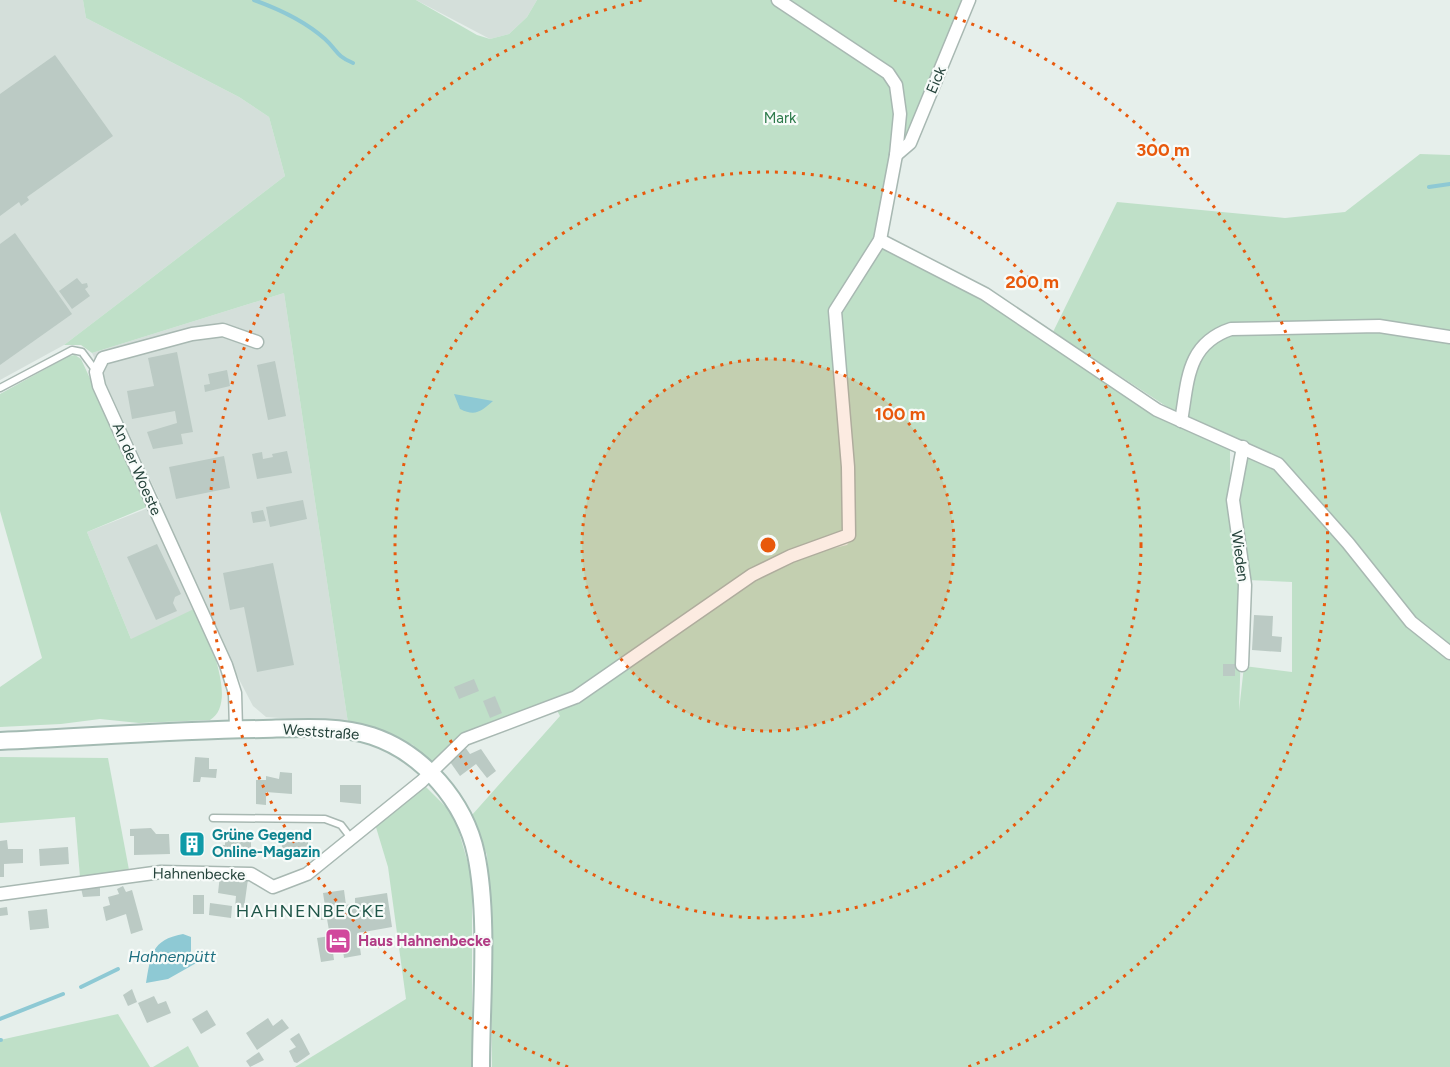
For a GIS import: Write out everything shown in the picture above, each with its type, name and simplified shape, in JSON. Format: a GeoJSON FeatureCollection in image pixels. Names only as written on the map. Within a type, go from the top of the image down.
{"type":"FeatureCollection","features":[{"type":"Feature","properties":{"kind":"main road","name":"Weststraße"},"geometry":{"type":"LineString","coordinates":[[0,741],[236,729],[326,729],[373,736],[401,750],[429,772],[460,812],[476,852],[482,910],[481,1067]]}},
{"type":"Feature","properties":{"kind":"street"},"geometry":{"type":"LineString","coordinates":[[778,0],[888,73],[896,85],[900,99],[896,155],[880,240],[985,294],[1157,410],[1243,447],[1283,468],[1411,622],[1450,653]]}},
{"type":"Feature","properties":{"kind":"street","name":"Eick"},"geometry":{"type":"LineString","coordinates":[[896,155],[910,143],[969,0]]}},
{"type":"Feature","properties":{"kind":"street","name":"Hahnenbecke"},"geometry":{"type":"LineString","coordinates":[[0,894],[161,872],[251,874],[273,887],[307,874],[351,839],[465,739],[576,697],[752,575],[791,556],[849,535],[851,528],[848,467],[835,311],[880,240]]}},
{"type":"Feature","properties":{"kind":"street"},"geometry":{"type":"LineString","coordinates":[[1181,421],[1197,353],[1212,338],[1231,329],[1379,326],[1450,337]]}},
{"type":"Feature","properties":{"kind":"street"},"geometry":{"type":"LineString","coordinates":[[96,372],[103,358],[192,334],[223,330],[257,342]]}},
{"type":"Feature","properties":{"kind":"street","name":"An der Woeste"},"geometry":{"type":"LineString","coordinates":[[96,372],[99,386],[226,665],[235,693],[236,729]]}},
{"type":"Feature","properties":{"kind":"street","name":"Wieden"},"geometry":{"type":"LineString","coordinates":[[1242,665],[1245,585],[1233,500],[1243,447]]}},
{"type":"Feature","properties":{"kind":"lane"},"geometry":{"type":"LineString","coordinates":[[0,388],[72,350],[82,352],[96,372]]}},
{"type":"Feature","properties":{"kind":"lane"},"geometry":{"type":"LineString","coordinates":[[213,818],[325,819],[341,825],[351,839]]}},
{"type":"Feature","properties":{"kind":"shaded area"},"geometry":{"type":"Polygon","coordinates":[[[0,0],[83,0],[86,18],[239,97],[269,117],[285,176],[64,345],[0,380],[0,0]]]}},
{"type":"Feature","properties":{"kind":"shaded area"},"geometry":{"type":"Polygon","coordinates":[[[416,0],[537,0],[527,17],[509,34],[490,39],[416,0]]]}},
{"type":"Feature","properties":{"kind":"shaded area"},"geometry":{"type":"Polygon","coordinates":[[[284,293],[348,723],[266,717],[253,706],[231,664],[131,639],[87,532],[161,503],[92,353],[284,293]]]}},
{"type":"Feature","properties":{"kind":"green space","name":"Mark"},"geometry":{"type":"Polygon","coordinates":[[[83,0],[416,0],[477,35],[490,39],[509,34],[527,17],[537,0],[968,0],[910,136],[895,151],[878,240],[831,310],[848,531],[789,552],[574,693],[463,738],[430,767],[413,745],[363,724],[348,723],[284,293],[92,353],[81,345],[64,345],[285,176],[269,117],[239,97],[86,18],[83,0]]]}},
{"type":"Feature","properties":{"kind":"green space"},"geometry":{"type":"Polygon","coordinates":[[[1420,154],[1450,155],[1450,336],[1378,324],[1229,326],[1199,343],[1181,416],[1053,332],[1117,202],[1285,218],[1345,212],[1420,154]]]}},
{"type":"Feature","properties":{"kind":"green space"},"geometry":{"type":"Polygon","coordinates":[[[881,243],[984,300],[1230,448],[1230,491],[1243,586],[1239,711],[1244,666],[1292,672],[1292,582],[1247,580],[1239,499],[1245,451],[1277,466],[1412,614],[1282,463],[1184,418],[1191,378],[1204,348],[1231,331],[1379,327],[1450,338],[1450,1067],[492,1067],[487,855],[472,815],[560,716],[555,707],[578,699],[755,580],[793,558],[847,545],[855,535],[838,312],[881,243]]]}},
{"type":"Feature","properties":{"kind":"green space"},"geometry":{"type":"Polygon","coordinates":[[[75,355],[81,359],[149,506],[87,532],[131,639],[196,608],[218,666],[221,683],[222,698],[218,711],[210,720],[139,723],[100,719],[61,724],[0,727],[0,687],[42,658],[0,511],[0,394],[69,356],[75,355]]]}},
{"type":"Feature","properties":{"kind":"green space"},"geometry":{"type":"Polygon","coordinates":[[[0,757],[108,758],[129,870],[80,877],[75,817],[0,823],[0,757]]]}},
{"type":"Feature","properties":{"kind":"green space"},"geometry":{"type":"Polygon","coordinates":[[[425,786],[454,815],[472,877],[472,1067],[295,1067],[406,999],[388,867],[375,824],[425,786]]]}},
{"type":"Feature","properties":{"kind":"green space"},"geometry":{"type":"Polygon","coordinates":[[[118,1014],[150,1067],[0,1067],[0,1040],[118,1014]]]}},
{"type":"Feature","properties":{"kind":"green space"},"geometry":{"type":"Polygon","coordinates":[[[188,1046],[199,1067],[153,1067],[188,1046]]]}},
{"type":"Feature","properties":{"kind":"water"},"geometry":{"type":"Polygon","coordinates":[[[454,394],[493,401],[482,410],[470,413],[460,409],[454,394]]]}},
{"type":"Feature","properties":{"kind":"water","name":"Hahnenpütt"},"geometry":{"type":"Polygon","coordinates":[[[183,934],[191,937],[191,957],[198,962],[168,979],[146,983],[154,950],[164,940],[183,934]]]}},
{"type":"Feature","properties":{"kind":"building"},"geometry":{"type":"Polygon","coordinates":[[[55,55],[113,136],[27,197],[29,200],[21,206],[19,202],[0,216],[0,94],[55,55]]]}},
{"type":"Feature","properties":{"kind":"building"},"geometry":{"type":"Polygon","coordinates":[[[15,233],[72,314],[0,365],[0,244],[15,233]]]}},
{"type":"Feature","properties":{"kind":"building"},"geometry":{"type":"Polygon","coordinates":[[[77,278],[82,284],[87,283],[88,287],[85,289],[90,296],[72,309],[59,291],[77,278]]]}},
{"type":"Feature","properties":{"kind":"building"},"geometry":{"type":"Polygon","coordinates":[[[177,352],[193,432],[181,434],[183,444],[153,449],[147,432],[177,423],[175,411],[132,419],[127,391],[154,386],[148,358],[177,352]]]}},
{"type":"Feature","properties":{"kind":"building"},"geometry":{"type":"Polygon","coordinates":[[[275,361],[286,416],[268,420],[257,365],[275,361]]]}},
{"type":"Feature","properties":{"kind":"building"},"geometry":{"type":"Polygon","coordinates":[[[227,370],[230,386],[205,392],[204,385],[210,384],[208,374],[227,370]]]}},
{"type":"Feature","properties":{"kind":"building"},"geometry":{"type":"Polygon","coordinates":[[[287,451],[292,473],[257,479],[252,454],[262,452],[263,459],[273,457],[272,454],[287,451]]]}},
{"type":"Feature","properties":{"kind":"building"},"geometry":{"type":"Polygon","coordinates":[[[224,456],[230,488],[176,499],[169,467],[224,456]]]}},
{"type":"Feature","properties":{"kind":"building"},"geometry":{"type":"Polygon","coordinates":[[[303,500],[307,519],[270,527],[266,507],[303,500]]]}},
{"type":"Feature","properties":{"kind":"building"},"geometry":{"type":"Polygon","coordinates":[[[263,510],[266,521],[253,523],[251,512],[263,510]]]}},
{"type":"Feature","properties":{"kind":"building"},"geometry":{"type":"Polygon","coordinates":[[[157,544],[181,594],[175,597],[173,603],[177,611],[156,620],[127,557],[157,544]]]}},
{"type":"Feature","properties":{"kind":"building"},"geometry":{"type":"Polygon","coordinates":[[[273,563],[294,665],[257,672],[244,607],[230,610],[223,573],[273,563]]]}},
{"type":"Feature","properties":{"kind":"building"},"geometry":{"type":"Polygon","coordinates":[[[1254,615],[1273,616],[1272,636],[1282,637],[1281,652],[1252,650],[1254,615]]]}},
{"type":"Feature","properties":{"kind":"building"},"geometry":{"type":"Polygon","coordinates":[[[1223,664],[1235,664],[1235,676],[1223,676],[1223,664]]]}},
{"type":"Feature","properties":{"kind":"building"},"geometry":{"type":"Polygon","coordinates":[[[474,679],[479,691],[459,699],[454,687],[474,679]]]}},
{"type":"Feature","properties":{"kind":"building"},"geometry":{"type":"Polygon","coordinates":[[[495,696],[502,713],[490,718],[483,701],[495,696]]]}},
{"type":"Feature","properties":{"kind":"building"},"geometry":{"type":"Polygon","coordinates":[[[465,747],[470,754],[481,749],[496,771],[487,778],[476,764],[460,776],[448,759],[465,747]]]}},
{"type":"Feature","properties":{"kind":"building"},"geometry":{"type":"Polygon","coordinates":[[[195,757],[209,758],[209,769],[217,769],[216,778],[201,777],[200,782],[193,782],[195,757]]]}},
{"type":"Feature","properties":{"kind":"building"},"geometry":{"type":"Polygon","coordinates":[[[280,772],[292,773],[292,794],[266,792],[266,805],[256,804],[256,780],[266,780],[266,776],[279,779],[280,772]]]}},
{"type":"Feature","properties":{"kind":"building"},"geometry":{"type":"Polygon","coordinates":[[[340,785],[361,785],[361,804],[340,802],[340,785]]]}},
{"type":"Feature","properties":{"kind":"building"},"geometry":{"type":"Polygon","coordinates":[[[151,828],[156,834],[169,834],[170,854],[134,855],[134,836],[130,836],[130,829],[151,828]]]}},
{"type":"Feature","properties":{"kind":"building"},"geometry":{"type":"Polygon","coordinates":[[[243,834],[251,834],[251,853],[225,853],[225,856],[219,856],[219,845],[225,845],[225,837],[243,837],[243,834]]]}},
{"type":"Feature","properties":{"kind":"building","name":"Grüne Gegend Online-Magazin"},"geometry":{"type":"Polygon","coordinates":[[[200,835],[201,852],[182,853],[183,836],[200,835]]]}},
{"type":"Feature","properties":{"kind":"building"},"geometry":{"type":"Polygon","coordinates":[[[283,836],[308,837],[308,854],[283,853],[281,839],[283,836]]]}},
{"type":"Feature","properties":{"kind":"building"},"geometry":{"type":"Polygon","coordinates":[[[7,840],[8,849],[23,849],[23,863],[4,864],[4,877],[0,877],[0,841],[7,840]]]}},
{"type":"Feature","properties":{"kind":"building"},"geometry":{"type":"Polygon","coordinates":[[[68,847],[69,864],[40,866],[39,849],[68,847]]]}},
{"type":"Feature","properties":{"kind":"building"},"geometry":{"type":"Polygon","coordinates":[[[220,875],[248,879],[244,908],[235,907],[236,896],[218,893],[220,875]]]}},
{"type":"Feature","properties":{"kind":"building"},"geometry":{"type":"Polygon","coordinates":[[[100,884],[100,896],[83,897],[81,888],[100,884]]]}},
{"type":"Feature","properties":{"kind":"building"},"geometry":{"type":"Polygon","coordinates":[[[123,886],[126,892],[132,890],[143,930],[131,934],[126,914],[106,921],[103,907],[110,905],[108,897],[119,894],[117,889],[123,886]]]}},
{"type":"Feature","properties":{"kind":"building"},"geometry":{"type":"Polygon","coordinates":[[[344,890],[346,905],[355,903],[355,898],[387,893],[392,927],[358,933],[361,955],[344,958],[341,935],[331,937],[334,960],[321,962],[317,938],[330,936],[327,919],[321,920],[319,907],[325,906],[323,893],[344,890]]]}},
{"type":"Feature","properties":{"kind":"building"},"geometry":{"type":"Polygon","coordinates":[[[193,895],[204,895],[204,914],[193,914],[193,895]]]}},
{"type":"Feature","properties":{"kind":"building"},"geometry":{"type":"Polygon","coordinates":[[[210,903],[232,906],[231,918],[209,915],[210,903]]]}},
{"type":"Feature","properties":{"kind":"building"},"geometry":{"type":"Polygon","coordinates":[[[7,907],[8,915],[0,916],[0,908],[7,907]]]}},
{"type":"Feature","properties":{"kind":"building"},"geometry":{"type":"Polygon","coordinates":[[[47,909],[49,928],[30,930],[28,911],[47,909]]]}},
{"type":"Feature","properties":{"kind":"building"},"geometry":{"type":"Polygon","coordinates":[[[132,989],[137,1002],[128,1006],[123,995],[132,989]]]}},
{"type":"Feature","properties":{"kind":"building"},"geometry":{"type":"Polygon","coordinates":[[[154,996],[158,1004],[166,1001],[171,1013],[147,1023],[138,1003],[154,996]]]}},
{"type":"Feature","properties":{"kind":"building"},"geometry":{"type":"Polygon","coordinates":[[[207,1010],[216,1025],[201,1034],[192,1019],[207,1010]]]}},
{"type":"Feature","properties":{"kind":"building"},"geometry":{"type":"Polygon","coordinates":[[[268,1018],[273,1026],[282,1019],[289,1028],[257,1050],[246,1033],[268,1018]]]}},
{"type":"Feature","properties":{"kind":"building"},"geometry":{"type":"Polygon","coordinates":[[[299,1033],[310,1054],[297,1063],[294,1062],[289,1051],[296,1047],[290,1039],[299,1033]]]}},
{"type":"Feature","properties":{"kind":"building"},"geometry":{"type":"Polygon","coordinates":[[[259,1052],[264,1060],[250,1067],[246,1061],[259,1052]]]}},
{"type":"Feature","properties":{"kind":"waterway"},"geometry":{"type":"LineString","coordinates":[[254,0],[300,21],[325,39],[340,55],[353,63]]}},
{"type":"Feature","properties":{"kind":"waterway"},"geometry":{"type":"LineString","coordinates":[[1429,187],[1450,184]]}},
{"type":"Feature","properties":{"kind":"waterway","name":"Hahnenbecke"},"geometry":{"type":"LineString","coordinates":[[81,987],[118,969]]}},
{"type":"Feature","properties":{"kind":"waterway","name":"Hahnenbecke"},"geometry":{"type":"LineString","coordinates":[[0,1019],[63,994]]}},
{"type":"Feature","properties":{"kind":"place","name":"Grüne Gegend Online-Magazin"},"geometry":{"type":"Point","coordinates":[192,844]}},
{"type":"Feature","properties":{"kind":"place","name":"Haus Hahnenbecke"},"geometry":{"type":"Point","coordinates":[338,941]}},
{"type":"Feature","properties":{"kind":"district","name":"HAHNENBECKE"},"geometry":{"type":"Point","coordinates":[311,911]}}]}
